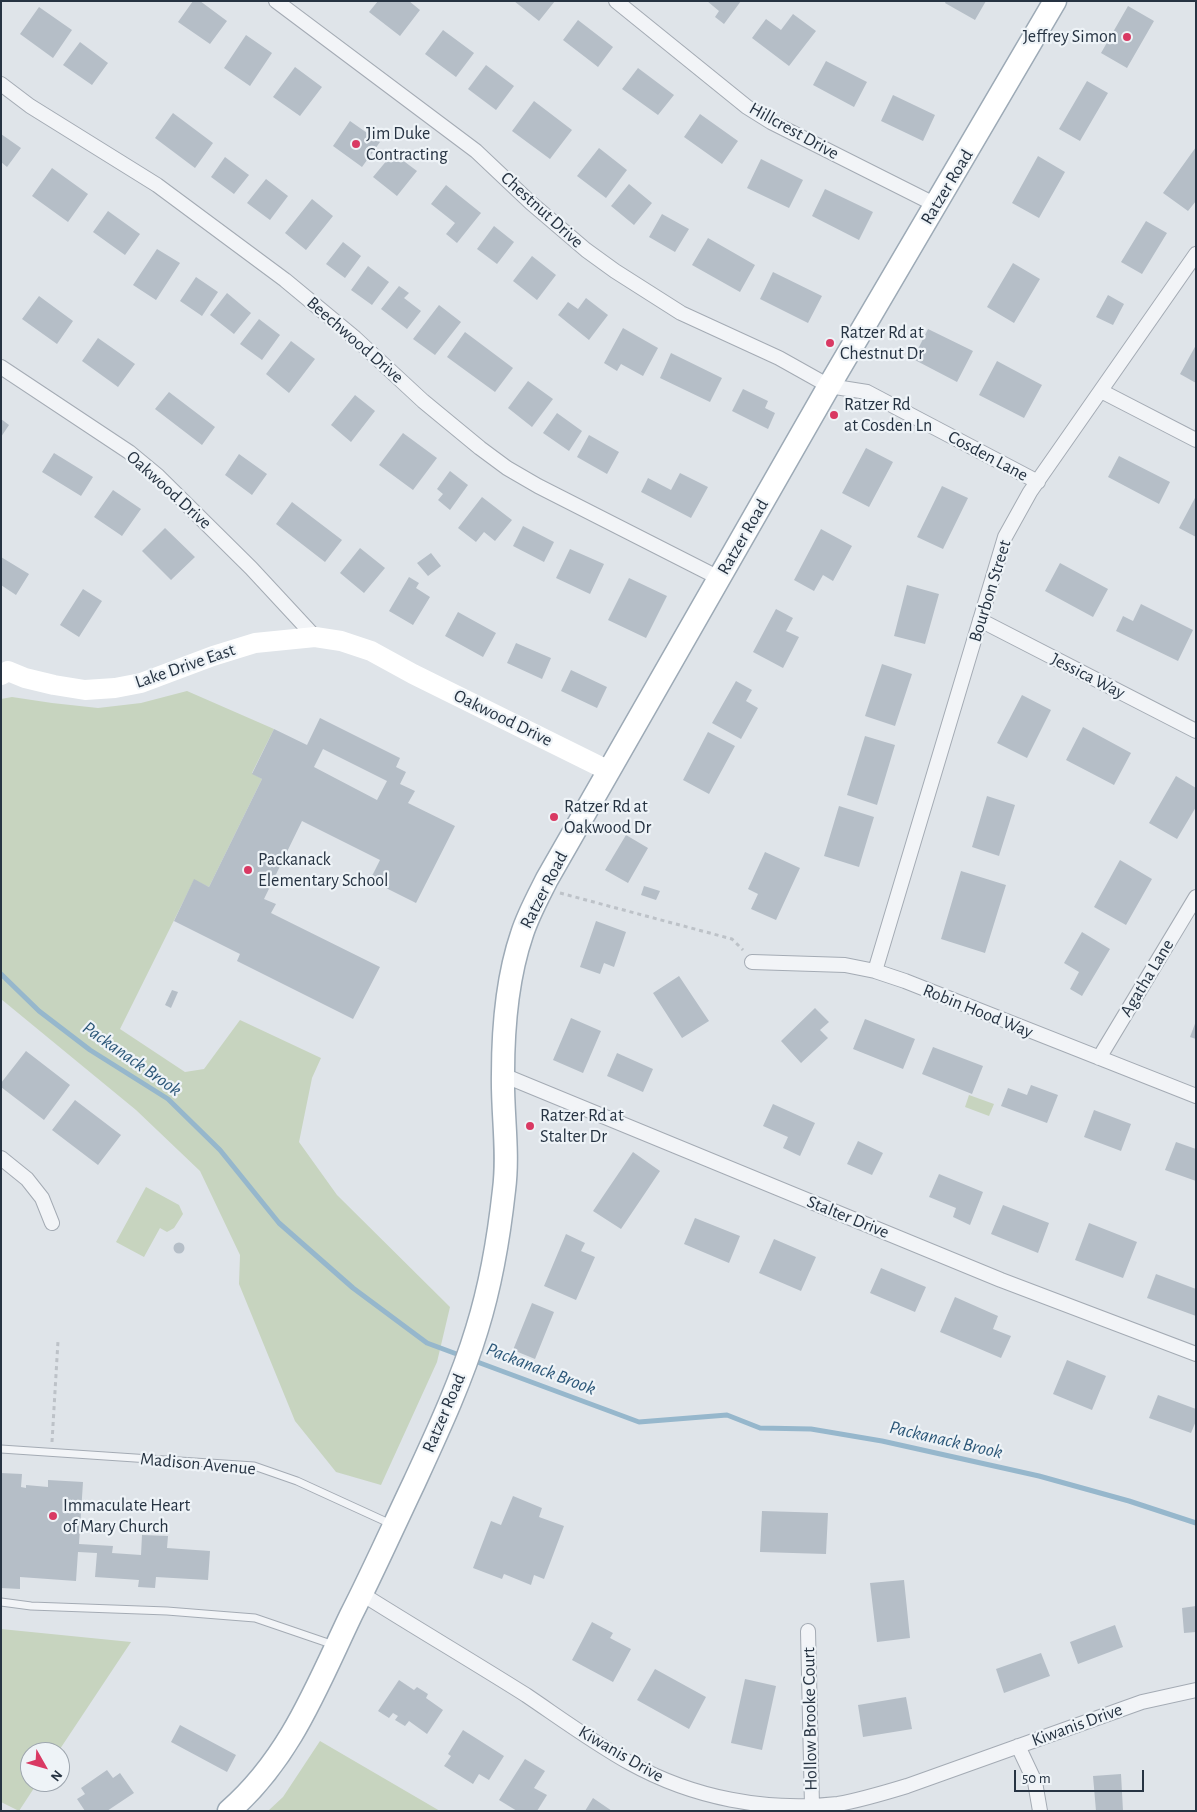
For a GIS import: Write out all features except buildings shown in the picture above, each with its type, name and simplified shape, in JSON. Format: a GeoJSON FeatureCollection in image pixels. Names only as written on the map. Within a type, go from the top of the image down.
{"type":"FeatureCollection","features":[{"type":"Feature","properties":{"kind":"main road","name":"Ratzer Road"},"geometry":{"type":"LineString","coordinates":[[230,1811],[262,1779],[277,1760],[300,1721],[362,1594],[441,1424],[477,1329],[488,1287],[505,1188],[504,1037],[511,979],[516,953],[525,926],[543,888],[829,386],[1055,1]]}},
{"type":"Feature","properties":{"kind":"street","name":"Chestnut Drive"},"geometry":{"type":"LineString","coordinates":[[276,1],[476,151],[531,203],[586,250],[615,271],[681,313],[779,358],[829,386]]}},
{"type":"Feature","properties":{"kind":"street","name":"Hillcrest Drive"},"geometry":{"type":"LineString","coordinates":[[616,1],[747,107],[771,122],[936,205]]}},
{"type":"Feature","properties":{"kind":"street","name":"Beechwood Drive"},"geometry":{"type":"LineString","coordinates":[[1,84],[30,106],[158,185],[285,280],[356,338],[423,401],[507,468],[538,486],[719,578]]}},
{"type":"Feature","properties":{"kind":"street","name":"Bourbon Street"},"geometry":{"type":"LineString","coordinates":[[875,971],[1005,537],[1038,482],[1196,254]]}},
{"type":"Feature","properties":{"kind":"street","name":"Oakwood Drive"},"geometry":{"type":"LineString","coordinates":[[1,367],[129,452],[158,476],[245,561],[315,637]]}},
{"type":"Feature","properties":{"kind":"street","name":"Cosden Lane"},"geometry":{"type":"LineString","coordinates":[[829,386],[867,392],[1038,482]]}},
{"type":"Feature","properties":{"kind":"street"},"geometry":{"type":"LineString","coordinates":[[1101,391],[1196,440]]}},
{"type":"Feature","properties":{"kind":"street","name":"Jessica Way"},"geometry":{"type":"LineString","coordinates":[[980,620],[1196,731]]}},
{"type":"Feature","properties":{"kind":"street","name":"Lake Drive East"},"geometry":{"type":"LineString","coordinates":[[3,672],[54,685],[85,690],[115,688],[141,683],[213,656],[255,643],[315,637],[341,641],[371,651]]}},
{"type":"Feature","properties":{"kind":"street","name":"Oakwood Drive"},"geometry":{"type":"LineString","coordinates":[[371,651],[413,674],[609,771]]}},
{"type":"Feature","properties":{"kind":"street","name":"Agatha Lane"},"geometry":{"type":"LineString","coordinates":[[1099,1058],[1196,897]]}},
{"type":"Feature","properties":{"kind":"street","name":"Robin Hood Way"},"geometry":{"type":"LineString","coordinates":[[752,962],[845,965],[875,971],[905,981],[1196,1096]]}},
{"type":"Feature","properties":{"kind":"street","name":"Stalter Drive"},"geometry":{"type":"LineString","coordinates":[[503,1075],[1001,1280],[1196,1354]]}},
{"type":"Feature","properties":{"kind":"street"},"geometry":{"type":"LineString","coordinates":[[1,1158],[27,1179],[42,1198],[52,1222]]}},
{"type":"Feature","properties":{"kind":"street","name":"Kiwanis Drive"},"geometry":{"type":"LineString","coordinates":[[362,1594],[525,1695],[629,1763],[663,1780],[698,1793],[732,1802],[767,1806],[812,1806],[837,1804],[873,1797],[1142,1702],[1196,1690]]}},
{"type":"Feature","properties":{"kind":"street","name":"Hollow Brooke Court"},"geometry":{"type":"LineString","coordinates":[[808,1631],[812,1806]]}},
{"type":"Feature","properties":{"kind":"street"},"geometry":{"type":"LineString","coordinates":[[1018,1746],[1035,1782],[1040,1811]]}},
{"type":"Feature","properties":{"kind":"lane","name":"Madison Avenue"},"geometry":{"type":"LineString","coordinates":[[1,1449],[52,1448],[90,1455],[254,1466],[297,1481],[394,1525]]}},
{"type":"Feature","properties":{"kind":"lane"},"geometry":{"type":"LineString","coordinates":[[1,1602],[31,1606],[167,1611],[254,1618],[336,1646]]}},
{"type":"Feature","properties":{"kind":"path"},"geometry":{"type":"LineString","coordinates":[[543,888],[732,939],[752,962]]}},
{"type":"Feature","properties":{"kind":"path"},"geometry":{"type":"LineString","coordinates":[[52,1448],[58,1342]]}},
{"type":"Feature","properties":{"kind":"green space"},"geometry":{"type":"Polygon","coordinates":[[[187,691],[274,729],[252,773],[262,779],[209,887],[194,880],[120,1029],[185,1072],[204,1069],[240,1020],[321,1058],[312,1078],[299,1142],[337,1195],[450,1307],[437,1362],[381,1485],[336,1472],[295,1421],[239,1284],[240,1255],[200,1171],[136,1110],[1,999],[1,699],[12,697],[98,708],[141,703],[187,691]]]}},
{"type":"Feature","properties":{"kind":"green space"},"geometry":{"type":"Polygon","coordinates":[[[969,1095],[994,1104],[989,1116],[965,1107],[969,1095]]]}},
{"type":"Feature","properties":{"kind":"green space"},"geometry":{"type":"Polygon","coordinates":[[[146,1187],[179,1205],[183,1214],[174,1228],[167,1232],[160,1228],[144,1257],[116,1242],[146,1187]]]}},
{"type":"Feature","properties":{"kind":"green space"},"geometry":{"type":"Polygon","coordinates":[[[1,1629],[131,1642],[65,1742],[20,1742],[20,1792],[31,1792],[19,1811],[1,1802],[1,1629]]]}},
{"type":"Feature","properties":{"kind":"green space"},"geometry":{"type":"Polygon","coordinates":[[[320,1741],[440,1811],[268,1811],[283,1797],[320,1741]]]}},
{"type":"Feature","properties":{"kind":"waterway","name":"Packanack Brook"},"geometry":{"type":"LineString","coordinates":[[1,974],[39,1011],[90,1050],[168,1099],[220,1150],[279,1223],[353,1288],[427,1343],[462,1356]]}},
{"type":"Feature","properties":{"kind":"waterway","name":"Packanack Brook"},"geometry":{"type":"LineString","coordinates":[[472,1360],[639,1422],[727,1415],[760,1428],[811,1429],[882,1441],[1039,1476],[1129,1501],[1196,1523]]}},
{"type":"Feature","properties":{"kind":"place","name":"Jeffrey Simon"},"geometry":{"type":"Point","coordinates":[1127,37]}},
{"type":"Feature","properties":{"kind":"place","name":"Jim Duke Contracting"},"geometry":{"type":"Point","coordinates":[356,144]}},
{"type":"Feature","properties":{"kind":"place","name":"Ratzer Rd at Chestnut Dr"},"geometry":{"type":"Point","coordinates":[830,343]}},
{"type":"Feature","properties":{"kind":"place","name":"Ratzer Rd at Cosden Ln"},"geometry":{"type":"Point","coordinates":[834,415]}},
{"type":"Feature","properties":{"kind":"place","name":"Ratzer Rd at Oakwood Dr"},"geometry":{"type":"Point","coordinates":[554,817]}},
{"type":"Feature","properties":{"kind":"place","name":"Packanack Elementary School"},"geometry":{"type":"Point","coordinates":[248,870]}},
{"type":"Feature","properties":{"kind":"place","name":"Ratzer Rd at Stalter Dr"},"geometry":{"type":"Point","coordinates":[530,1126]}},
{"type":"Feature","properties":{"kind":"place","name":"Immaculate Heart of Mary Church"},"geometry":{"type":"Point","coordinates":[53,1516]}}]}
